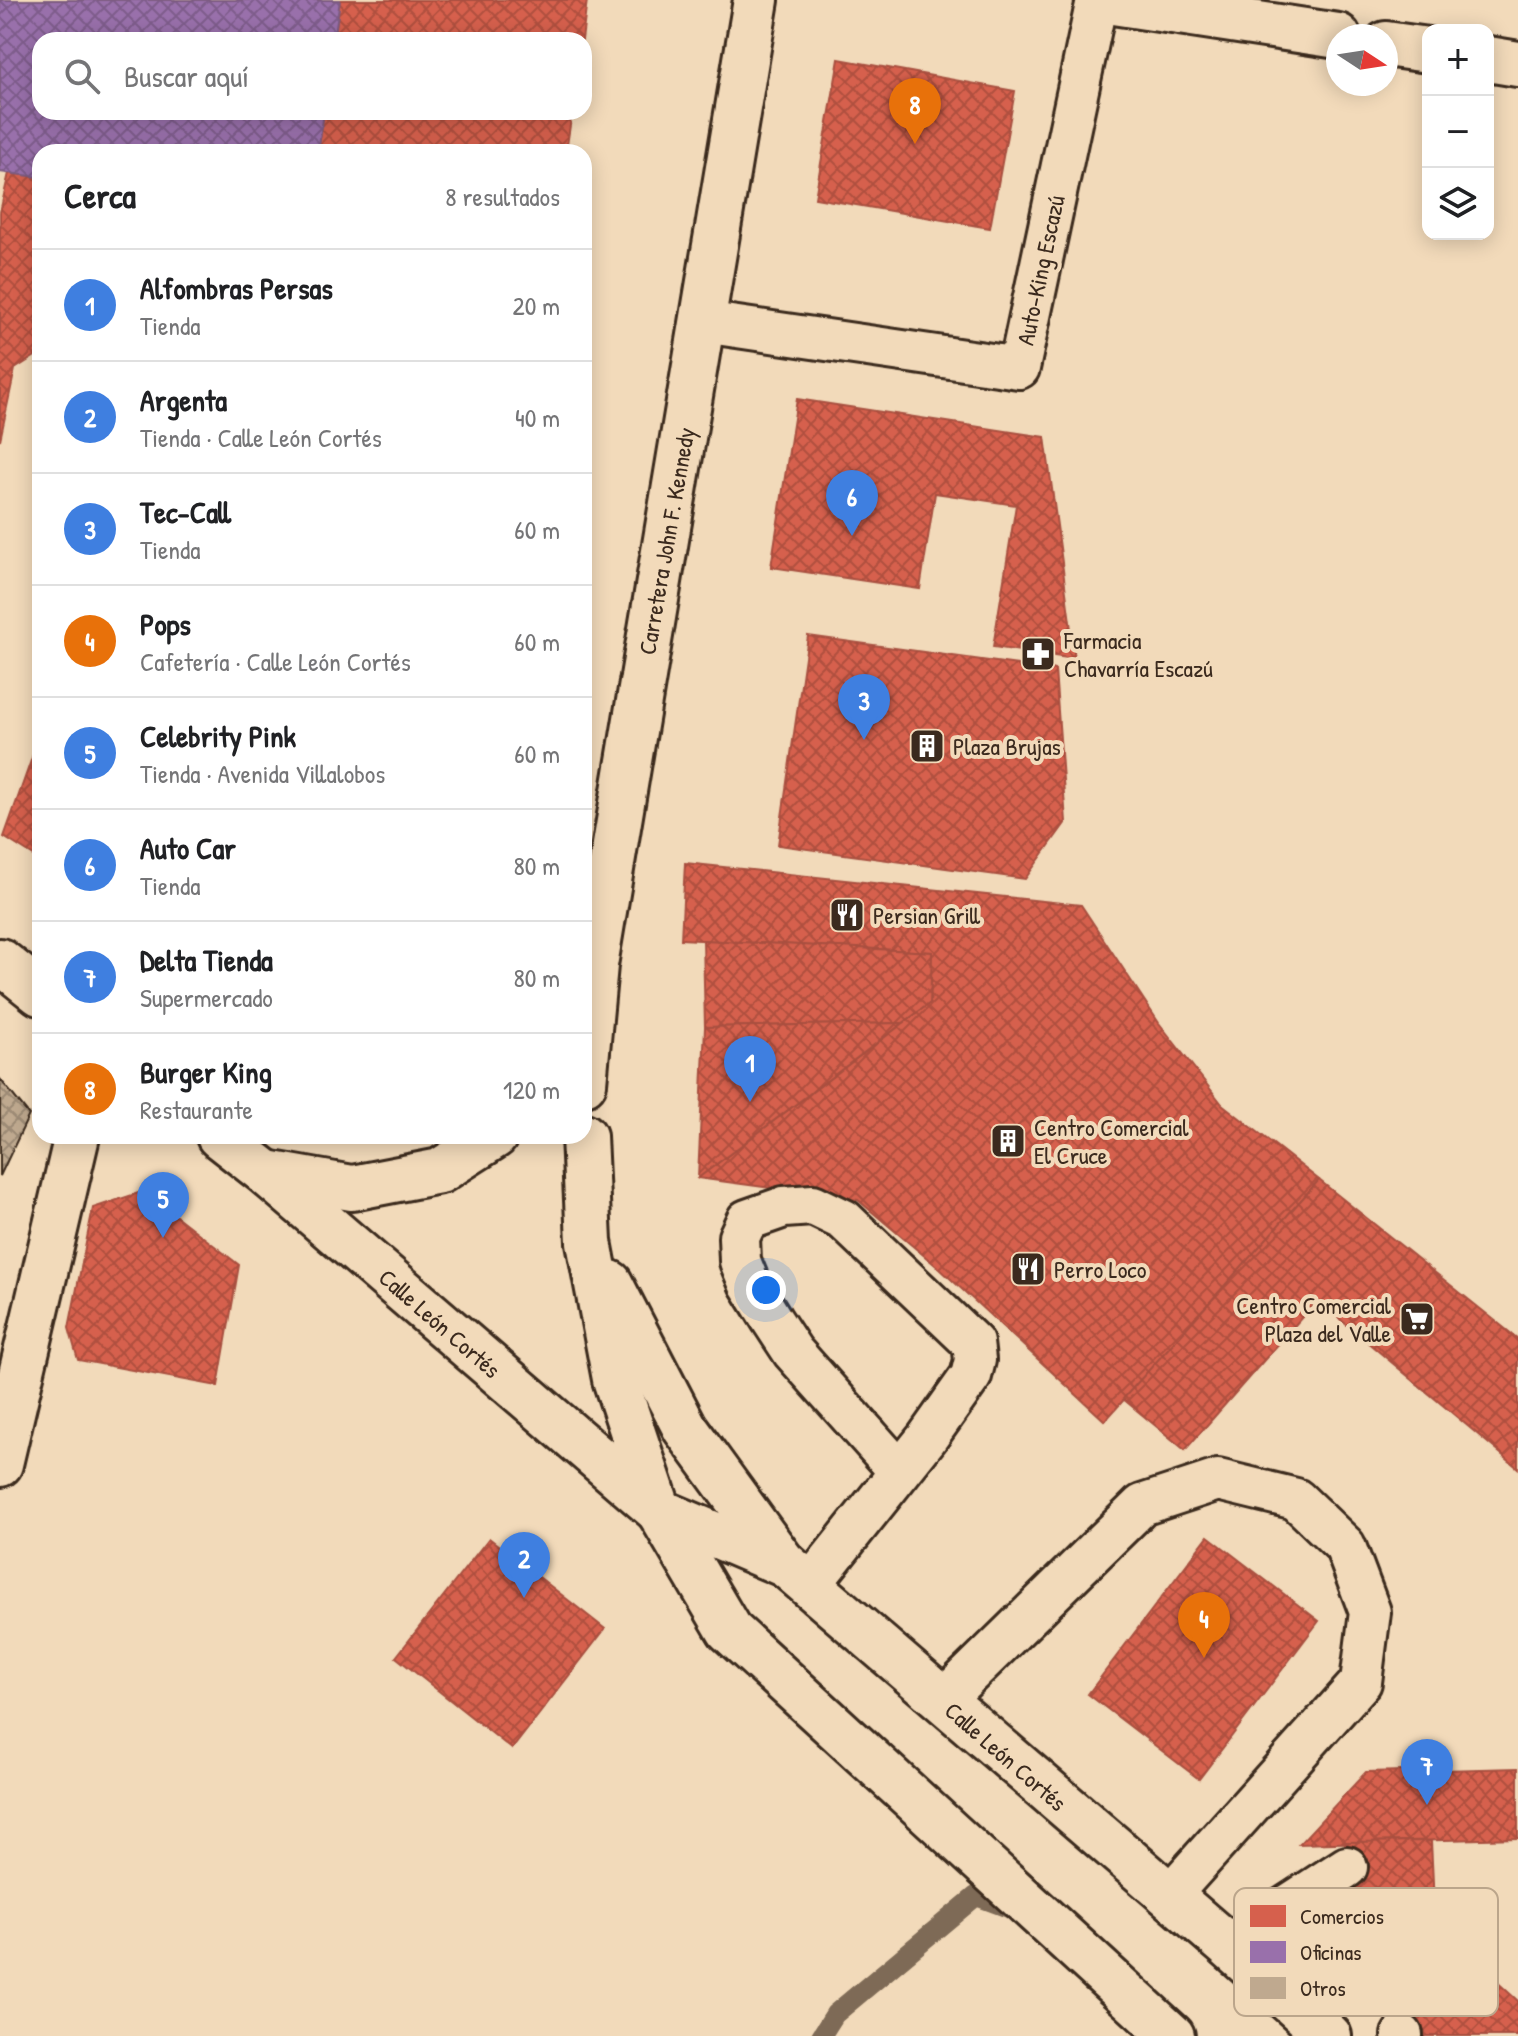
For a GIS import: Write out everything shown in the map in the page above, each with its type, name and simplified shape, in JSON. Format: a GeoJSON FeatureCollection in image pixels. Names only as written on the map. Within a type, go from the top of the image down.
{"type":"FeatureCollection","features":[{"type":"Feature","properties":{"kind":"main road","name":"Carretera John F. Kennedy"},"geometry":{"type":"LineString","coordinates":[[592,965],[756,0]]}},
{"type":"Feature","properties":{"kind":"main road"},"geometry":{"type":"LineString","coordinates":[[1099,0],[1326,34]]}},
{"type":"Feature","properties":{"kind":"main road"},"geometry":{"type":"LineString","coordinates":[[1398,46],[1422,49]]}},
{"type":"Feature","properties":{"kind":"main road"},"geometry":{"type":"LineString","coordinates":[[1494,60],[1518,64]]}},
{"type":"Feature","properties":{"kind":"main road"},"geometry":{"type":"LineString","coordinates":[[0,961],[32,987]]}},
{"type":"Feature","properties":{"kind":"main road"},"geometry":{"type":"LineString","coordinates":[[0,1464],[75,1144]]}},
{"type":"Feature","properties":{"kind":"main road","name":"Calle León Cortés"},"geometry":{"type":"LineString","coordinates":[[229,1144],[659,1511],[798,1575],[1234,1951]]}},
{"type":"Feature","properties":{"kind":"main road"},"geometry":{"type":"LineString","coordinates":[[265,1172],[352,1188],[440,1171],[482,1144]]}},
{"type":"Feature","properties":{"kind":"main road"},"geometry":{"type":"LineString","coordinates":[[584,1144],[589,1242],[615,1379],[659,1511]]}},
{"type":"Feature","properties":{"kind":"main road"},"geometry":{"type":"LineString","coordinates":[[589,1242],[685,1428],[798,1575]]}},
{"type":"Feature","properties":{"kind":"main road","name":"Calle León Cortés"},"geometry":{"type":"LineString","coordinates":[[659,1511],[729,1630],[1172,2036]]}},
{"type":"Feature","properties":{"kind":"main road","name":"Calle León Cortés"},"geometry":{"type":"LineString","coordinates":[[1307,2016],[1329,2036]]}},
{"type":"Feature","properties":{"kind":"lane","name":"Auto-King Escazú"},"geometry":{"type":"LineString","coordinates":[[703,322],[1019,368],[1099,0]]}},
{"type":"Feature","properties":{"kind":"lane"},"geometry":{"type":"LineString","coordinates":[[798,1575],[900,1472],[927,1438],[971,1376],[975,1360],[973,1343],[844,1220],[830,1212],[813,1205],[784,1207],[747,1220],[739,1237],[740,1261],[749,1283],[793,1352],[900,1472]]}},
{"type":"Feature","properties":{"kind":"lane"},"geometry":{"type":"LineString","coordinates":[[942,1701],[1142,1505],[1218,1480],[1296,1499],[1345,1546],[1370,1612],[1361,1682],[1169,1896]]}},
{"type":"Feature","properties":{"kind":"lane"},"geometry":{"type":"LineString","coordinates":[[1315,1888],[1347,1867]]}},
{"type":"Feature","properties":{"kind":"lane"},"geometry":{"type":"LineString","coordinates":[[1227,1945],[1234,1940]]}},
{"type":"Feature","properties":{"kind":"building: Comercios"},"geometry":{"type":"Polygon","coordinates":[[[340,0],[587,0],[583,32],[335,32],[340,0]]]}},
{"type":"Feature","properties":{"kind":"building: Comercios"},"geometry":{"type":"Polygon","coordinates":[[[839,59],[1015,91],[990,228],[815,198],[839,59]]]}},
{"type":"Feature","properties":{"kind":"building: Comercios"},"geometry":{"type":"Polygon","coordinates":[[[323,120],[571,120],[567,144],[319,144],[323,120]]]}},
{"type":"Feature","properties":{"kind":"building: Comercios"},"geometry":{"type":"Polygon","coordinates":[[[9,173],[32,176],[32,358],[15,369],[0,440],[0,212],[9,173]]]}},
{"type":"Feature","properties":{"kind":"building: Comercios"},"geometry":{"type":"Polygon","coordinates":[[[797,399],[1045,437],[1075,659],[993,647],[1016,505],[935,493],[920,589],[771,567],[797,399]]]}},
{"type":"Feature","properties":{"kind":"building: Comercios","name":"Plaza Brujas"},"geometry":{"type":"Polygon","coordinates":[[[808,636],[1055,670],[1066,822],[1025,879],[778,845],[808,636]]]}},
{"type":"Feature","properties":{"kind":"building: Comercios"},"geometry":{"type":"Polygon","coordinates":[[[32,758],[32,855],[4,837],[32,758]]]}},
{"type":"Feature","properties":{"kind":"building: Comercios","name":"Centro Comercial El Cruce"},"geometry":{"type":"Polygon","coordinates":[[[685,863],[1081,905],[1159,1023],[1222,1104],[1319,1180],[1105,1421],[940,1269],[858,1200],[698,1178],[930,1003],[932,952],[681,939],[685,863]]]}},
{"type":"Feature","properties":{"kind":"building: Comercios"},"geometry":{"type":"Polygon","coordinates":[[[703,940],[932,952],[930,1003],[903,1023],[705,1027],[703,940]]]}},
{"type":"Feature","properties":{"kind":"building: Comercios"},"geometry":{"type":"Polygon","coordinates":[[[903,1023],[698,1178],[705,1027],[903,1023]]]}},
{"type":"Feature","properties":{"kind":"building: Comercios","name":"Centro Comercial Plaza del Valle"},"geometry":{"type":"Polygon","coordinates":[[[1319,1180],[1518,1339],[1518,1468],[1317,1300],[1185,1450],[1123,1399],[1319,1180]]]}},
{"type":"Feature","properties":{"kind":"building: Comercios"},"geometry":{"type":"Polygon","coordinates":[[[144,1191],[239,1265],[218,1386],[78,1360],[69,1328],[93,1208],[144,1191]]]}},
{"type":"Feature","properties":{"kind":"building: Comercios"},"geometry":{"type":"Polygon","coordinates":[[[1208,1536],[1319,1621],[1199,1779],[1088,1694],[1208,1536]]]}},
{"type":"Feature","properties":{"kind":"building: Comercios"},"geometry":{"type":"Polygon","coordinates":[[[489,1538],[605,1629],[512,1749],[396,1657],[489,1538]]]}},
{"type":"Feature","properties":{"kind":"building: Comercios"},"geometry":{"type":"Polygon","coordinates":[[[1518,1768],[1518,1838],[1299,1844],[1366,1772],[1518,1768]]]}},
{"type":"Feature","properties":{"kind":"building: Comercios"},"geometry":{"type":"Polygon","coordinates":[[[1431,1841],[1433,1888],[1347,1888],[1345,1842],[1431,1841]]]}},
{"type":"Feature","properties":{"kind":"building: Comercios"},"geometry":{"type":"Polygon","coordinates":[[[1498,1983],[1518,2001],[1518,2036],[1403,2036],[1382,2016],[1498,2016],[1498,1983]]]}},
{"type":"Feature","properties":{"kind":"building: Oficinas"},"geometry":{"type":"Polygon","coordinates":[[[0,0],[340,0],[335,32],[32,32],[32,120],[323,120],[319,144],[32,144],[32,176],[0,172],[0,0]]]}},
{"type":"Feature","properties":{"kind":"building: Otros"},"geometry":{"type":"Polygon","coordinates":[[[0,1079],[29,1115],[0,1176],[0,1079]]]}},
{"type":"Feature","properties":{"kind":"waterway"},"geometry":{"type":"LineString","coordinates":[[821,2036],[835,2014],[976,1896],[1019,1912]]}},
{"type":"Feature","properties":{"kind":"place","name":"Burger King"},"geometry":{"type":"Point","coordinates":[915,144]}},
{"type":"Feature","properties":{"kind":"place","name":"Auto Car"},"geometry":{"type":"Point","coordinates":[852,536]}},
{"type":"Feature","properties":{"kind":"place","name":"Farmacia Chavarría Escazú"},"geometry":{"type":"Point","coordinates":[1038,654]}},
{"type":"Feature","properties":{"kind":"place","name":"Tec-Call"},"geometry":{"type":"Point","coordinates":[864,740]}},
{"type":"Feature","properties":{"kind":"place","name":"Plaza Brujas"},"geometry":{"type":"Point","coordinates":[927,746]}},
{"type":"Feature","properties":{"kind":"place","name":"Persian Grill"},"geometry":{"type":"Point","coordinates":[847,915]}},
{"type":"Feature","properties":{"kind":"place","name":"Alfombras Persas"},"geometry":{"type":"Point","coordinates":[750,1102]}},
{"type":"Feature","properties":{"kind":"place","name":"Centro Comercial El Cruce"},"geometry":{"type":"Point","coordinates":[1008,1141]}},
{"type":"Feature","properties":{"kind":"place","name":"Celebrity Pink"},"geometry":{"type":"Point","coordinates":[163,1238]}},
{"type":"Feature","properties":{"kind":"place","name":"Perro Loco"},"geometry":{"type":"Point","coordinates":[1028,1269]}},
{"type":"Feature","properties":{"kind":"place","name":"Centro Comercial Plaza del Valle"},"geometry":{"type":"Point","coordinates":[1417,1319]}},
{"type":"Feature","properties":{"kind":"place","name":"Argenta"},"geometry":{"type":"Point","coordinates":[524,1598]}},
{"type":"Feature","properties":{"kind":"place","name":"Pops"},"geometry":{"type":"Point","coordinates":[1204,1658]}},
{"type":"Feature","properties":{"kind":"place","name":"Delta Tienda"},"geometry":{"type":"Point","coordinates":[1427,1805]}}]}
